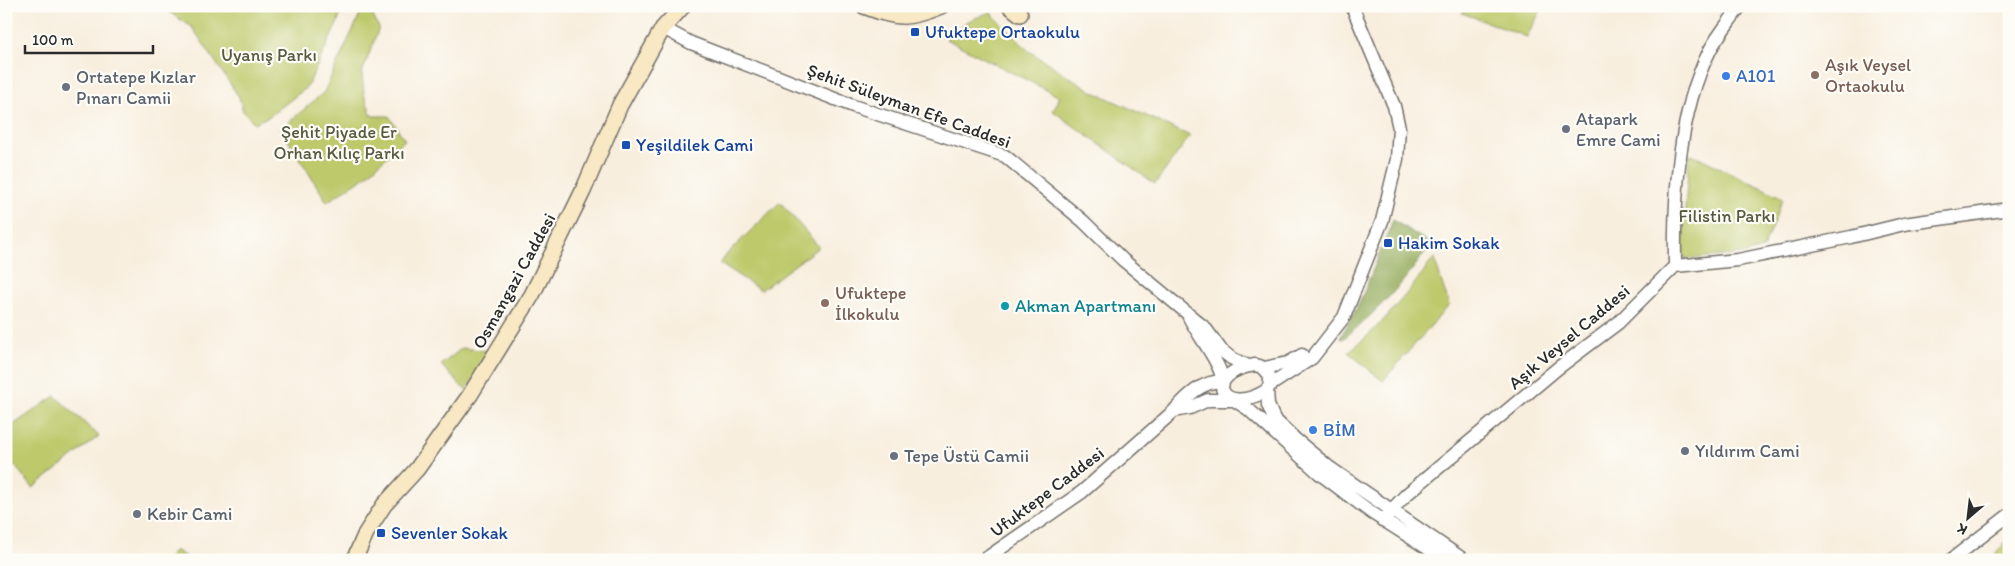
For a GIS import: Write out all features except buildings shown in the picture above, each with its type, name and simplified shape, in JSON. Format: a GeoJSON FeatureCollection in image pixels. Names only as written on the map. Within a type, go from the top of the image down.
{"type":"FeatureCollection","features":[{"type":"Feature","properties":{"kind":"main road","name":"Osmangazi Caddesi"},"geometry":{"type":"LineString","coordinates":[[354,560],[366,533],[384,505],[417,469],[470,395],[532,294],[583,192],[620,105],[663,28],[683,6]]}},
{"type":"Feature","properties":{"kind":"main road"},"geometry":{"type":"LineString","coordinates":[[865,7],[878,6]]}},
{"type":"Feature","properties":{"kind":"main road"},"geometry":{"type":"LineString","coordinates":[[865,7],[907,17],[941,6]]}},
{"type":"Feature","properties":{"kind":"main road"},"geometry":{"type":"LineString","coordinates":[[1010,6],[1020,14],[1016,6]]}},
{"type":"Feature","properties":{"kind":"street"},"geometry":{"type":"LineString","coordinates":[[1234,400],[1242,400],[1268,388],[1312,358],[1344,317],[1382,221],[1397,159],[1398,128],[1394,106],[1352,6]]}},
{"type":"Feature","properties":{"kind":"street"},"geometry":{"type":"LineString","coordinates":[[1740,6],[1711,49],[1692,93],[1684,126],[1674,227],[1675,266],[1738,260],[1904,224],[2009,209]]}},
{"type":"Feature","properties":{"kind":"street","name":"Şehit Süleyman Efe Caddesi"},"geometry":{"type":"LineString","coordinates":[[663,28],[691,43],[853,106],[1005,156],[1083,221],[1123,260],[1205,328],[1221,350],[1231,358],[1248,366]]}},
{"type":"Feature","properties":{"kind":"street","name":"Aşık Veysel Caddesi"},"geometry":{"type":"LineString","coordinates":[[1381,511],[1407,494],[1558,368],[1618,323],[1675,266]]}},
{"type":"Feature","properties":{"kind":"street"},"geometry":{"type":"LineString","coordinates":[[1188,315],[1221,373],[1223,390],[1228,398],[1248,409],[1320,473],[1464,560]]}},
{"type":"Feature","properties":{"kind":"street"},"geometry":{"type":"LineString","coordinates":[[1223,382],[1232,372],[1248,366],[1264,368],[1288,363],[1308,352],[1318,350]]}},
{"type":"Feature","properties":{"kind":"street"},"geometry":{"type":"LineString","coordinates":[[1264,368],[1269,376],[1268,405],[1274,419],[1381,511],[1446,560]]}},
{"type":"Feature","properties":{"kind":"street","name":"Ufuktepe Caddesi"},"geometry":{"type":"LineString","coordinates":[[984,560],[1082,492],[1174,411],[1187,396],[1208,384],[1223,382]]}},
{"type":"Feature","properties":{"kind":"street","name":"Ufuktepe Caddesi"},"geometry":{"type":"LineString","coordinates":[[1174,411],[1190,408],[1208,400],[1234,400]]}},
{"type":"Feature","properties":{"kind":"street"},"geometry":{"type":"LineString","coordinates":[[1950,560],[2009,516]]}},
{"type":"Feature","properties":{"kind":"green space","name":"Uyanış Parkı"},"geometry":{"type":"Polygon","coordinates":[[[160,6],[343,6],[338,22],[307,87],[270,116],[254,123],[243,111],[239,97],[192,27],[160,6]]]}},
{"type":"Feature","properties":{"kind":"green space","name":"Şehit Piyade Er Orhan Kılıç Parkı"},"geometry":{"type":"Polygon","coordinates":[[[364,6],[368,6],[379,28],[362,73],[364,94],[372,116],[389,116],[405,140],[366,176],[327,202],[281,129],[324,92],[364,6]]]}},
{"type":"Feature","properties":{"kind":"green space"},"geometry":{"type":"Polygon","coordinates":[[[1467,6],[1543,6],[1527,37],[1462,13],[1467,6]]]}},
{"type":"Feature","properties":{"kind":"green space"},"geometry":{"type":"Polygon","coordinates":[[[990,12],[1029,51],[1092,91],[1190,136],[1155,184],[1053,111],[1060,97],[946,39],[966,22],[990,12]]]}},
{"type":"Feature","properties":{"kind":"green space","name":"Filistin Parkı"},"geometry":{"type":"Polygon","coordinates":[[[1692,154],[1783,199],[1763,249],[1745,254],[1685,259],[1682,249],[1689,157],[1692,154]]]}},
{"type":"Feature","properties":{"kind":"green space"},"geometry":{"type":"Polygon","coordinates":[[[780,202],[819,247],[761,290],[720,264],[727,254],[780,202]]]}},
{"type":"Feature","properties":{"kind":"green space"},"geometry":{"type":"Polygon","coordinates":[[[1393,220],[1431,244],[1411,271],[1380,306],[1343,339],[1340,338],[1360,302],[1393,220]]]}},
{"type":"Feature","properties":{"kind":"green space"},"geometry":{"type":"Polygon","coordinates":[[[1434,258],[1449,305],[1383,381],[1348,352],[1384,320],[1434,258]]]}},
{"type":"Feature","properties":{"kind":"green space"},"geometry":{"type":"Polygon","coordinates":[[[462,348],[489,351],[466,391],[441,365],[462,348]]]}},
{"type":"Feature","properties":{"kind":"green space"},"geometry":{"type":"Polygon","coordinates":[[[55,396],[99,436],[33,488],[6,455],[6,430],[55,396]]]}},
{"type":"Feature","properties":{"kind":"green space"},"geometry":{"type":"Polygon","coordinates":[[[2009,538],[2009,560],[1993,560],[1992,558],[2009,538]]]}},
{"type":"Feature","properties":{"kind":"green space"},"geometry":{"type":"Polygon","coordinates":[[[175,550],[190,560],[167,560],[175,550]]]}},
{"type":"Feature","properties":{"kind":"place","name":"Ufuktepe Ortaokulu"},"geometry":{"type":"Point","coordinates":[915,32]}},
{"type":"Feature","properties":{"kind":"place","name":"Aşık Veysel Ortaokulu"},"geometry":{"type":"Point","coordinates":[1815,75]}},
{"type":"Feature","properties":{"kind":"place","name":"A101"},"geometry":{"type":"Point","coordinates":[1726,76]}},
{"type":"Feature","properties":{"kind":"place","name":"Ortatepe Kızlar Pınarı Camii"},"geometry":{"type":"Point","coordinates":[66,87]}},
{"type":"Feature","properties":{"kind":"place","name":"Atapark Emre Cami"},"geometry":{"type":"Point","coordinates":[1566,129]}},
{"type":"Feature","properties":{"kind":"place","name":"Yeşildilek Cami"},"geometry":{"type":"Point","coordinates":[626,145]}},
{"type":"Feature","properties":{"kind":"place","name":"Hakim Sokak"},"geometry":{"type":"Point","coordinates":[1388,243]}},
{"type":"Feature","properties":{"kind":"place","name":"Ufuktepe İlkokulu"},"geometry":{"type":"Point","coordinates":[825,303]}},
{"type":"Feature","properties":{"kind":"place","name":"Akman Apartmanı"},"geometry":{"type":"Point","coordinates":[1005,306]}},
{"type":"Feature","properties":{"kind":"place","name":"BİM"},"geometry":{"type":"Point","coordinates":[1313,430]}},
{"type":"Feature","properties":{"kind":"place","name":"Yıldırım Cami"},"geometry":{"type":"Point","coordinates":[1685,451]}},
{"type":"Feature","properties":{"kind":"place","name":"Tepe Üstü Camii"},"geometry":{"type":"Point","coordinates":[894,456]}},
{"type":"Feature","properties":{"kind":"place","name":"Kebir Cami"},"geometry":{"type":"Point","coordinates":[137,514]}},
{"type":"Feature","properties":{"kind":"place","name":"Sevenler Sokak"},"geometry":{"type":"Point","coordinates":[381,533]}}]}
